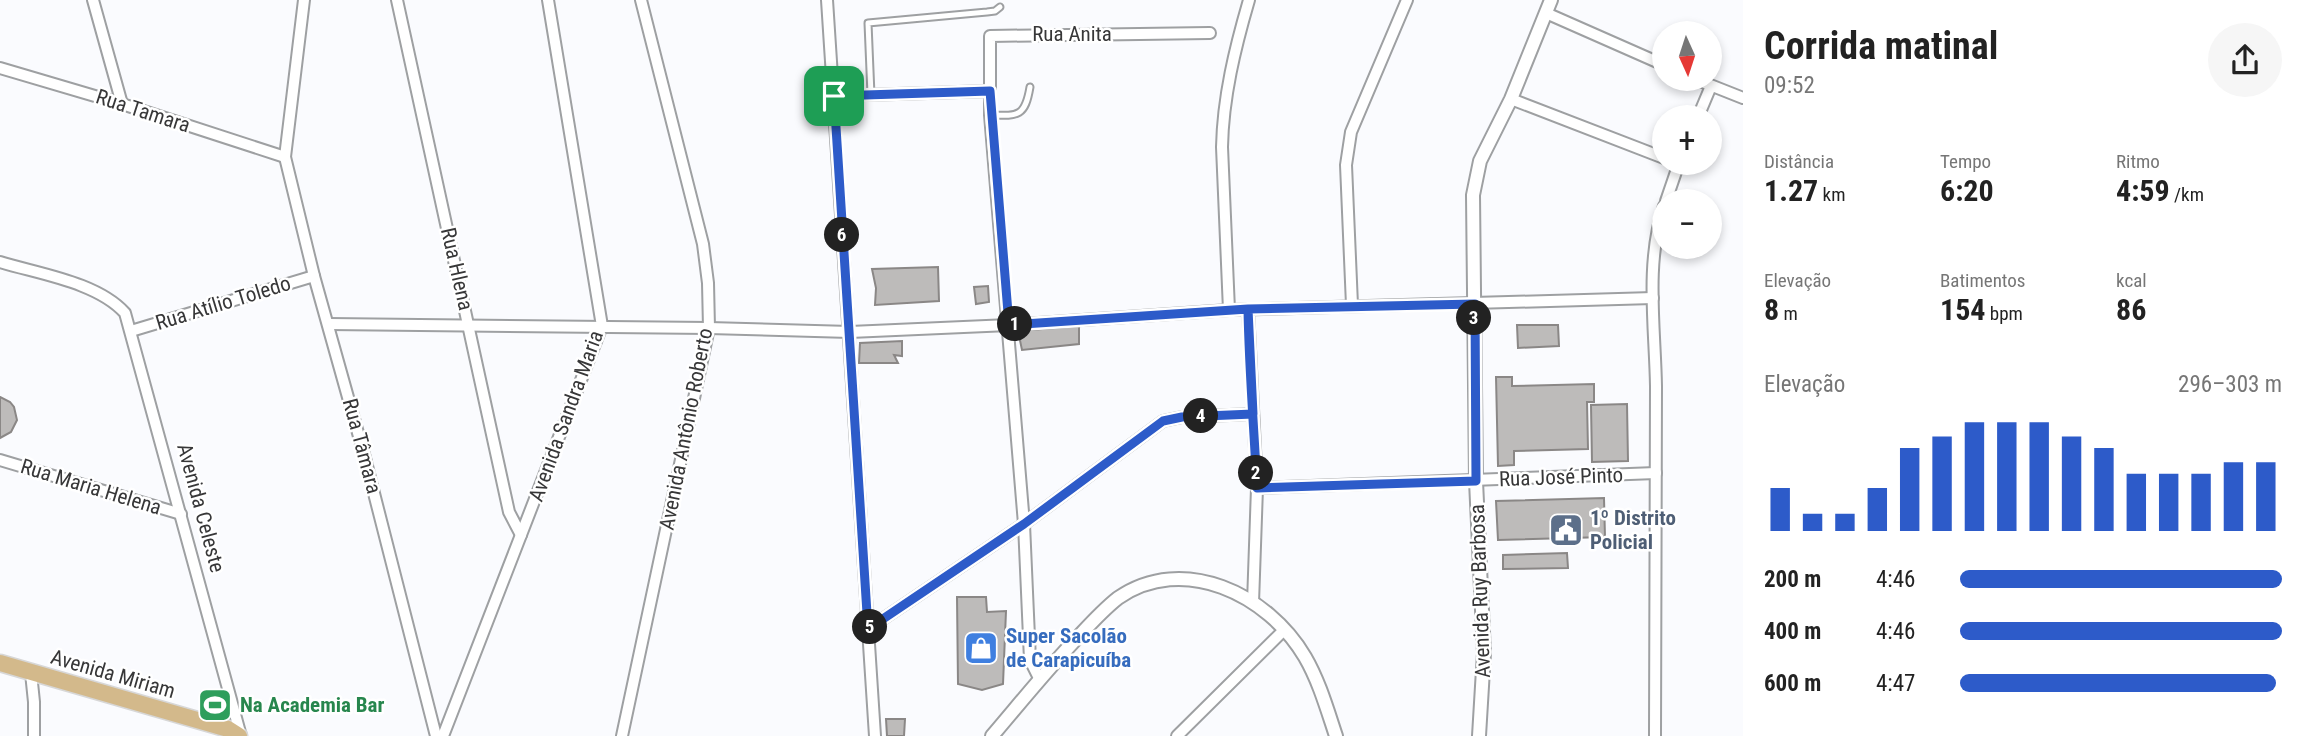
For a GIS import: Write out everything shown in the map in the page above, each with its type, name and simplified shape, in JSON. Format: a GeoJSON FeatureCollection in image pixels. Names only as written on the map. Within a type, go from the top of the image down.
{"type":"FeatureCollection","features":[{"type":"Feature","properties":{"kind":"main road","name":"Avenida Miriam"},"geometry":{"type":"LineString","coordinates":[[0,663],[214,725]]}},
{"type":"Feature","properties":{"kind":"main road","name":"Avenida Celeste"},"geometry":{"type":"LineString","coordinates":[[214,725],[234,731],[240,736]]}},
{"type":"Feature","properties":{"kind":"street"},"geometry":{"type":"LineString","coordinates":[[93,0],[122,104]]}},
{"type":"Feature","properties":{"kind":"street"},"geometry":{"type":"LineString","coordinates":[[285,157],[304,0]]}},
{"type":"Feature","properties":{"kind":"street","name":"Rua Hlena"},"geometry":{"type":"LineString","coordinates":[[397,0],[509,512],[521,535]]}},
{"type":"Feature","properties":{"kind":"street","name":"Avenida Sandra Maria"},"geometry":{"type":"LineString","coordinates":[[443,736],[602,326],[548,0]]}},
{"type":"Feature","properties":{"kind":"street","name":"Avenida Antônio Roberto"},"geometry":{"type":"LineString","coordinates":[[622,736],[709,328],[708,283],[703,244],[641,0]]}},
{"type":"Feature","properties":{"kind":"street"},"geometry":{"type":"LineString","coordinates":[[827,0],[875,736]]}},
{"type":"Feature","properties":{"kind":"street"},"geometry":{"type":"LineString","coordinates":[[1229,310],[1223,121],[1226,92],[1249,0]]}},
{"type":"Feature","properties":{"kind":"street"},"geometry":{"type":"LineString","coordinates":[[1352,306],[1346,165],[1348,147],[1351,132],[1407,0]]}},
{"type":"Feature","properties":{"kind":"street","name":"Avenida Ruy Barbosa"},"geometry":{"type":"LineString","coordinates":[[1479,736],[1484,653],[1476,481],[1473,195],[1475,176],[1511,99],[1551,0]]}},
{"type":"Feature","properties":{"kind":"street"},"geometry":{"type":"LineString","coordinates":[[1546,13],[1652,60]]}},
{"type":"Feature","properties":{"kind":"street","name":"Rua Anita"},"geometry":{"type":"LineString","coordinates":[[990,91],[990,36],[1210,33]]}},
{"type":"Feature","properties":{"kind":"street","name":"Rua Tamara"},"geometry":{"type":"LineString","coordinates":[[0,68],[285,157]]}},
{"type":"Feature","properties":{"kind":"street"},"geometry":{"type":"LineString","coordinates":[[1722,90],[1743,98]]}},
{"type":"Feature","properties":{"kind":"street"},"geometry":{"type":"LineString","coordinates":[[834,96],[990,91],[1024,524],[1030,660],[1040,680]]}},
{"type":"Feature","properties":{"kind":"street"},"geometry":{"type":"LineString","coordinates":[[1511,99],[1652,153]]}},
{"type":"Feature","properties":{"kind":"street","name":"Rua Tâmara"},"geometry":{"type":"LineString","coordinates":[[285,157],[436,736]]}},
{"type":"Feature","properties":{"kind":"street"},"geometry":{"type":"LineString","coordinates":[[1655,259],[1655,736]]}},
{"type":"Feature","properties":{"kind":"street","name":"Avenida Celeste"},"geometry":{"type":"LineString","coordinates":[[0,262],[94,290],[125,313],[240,736]]}},
{"type":"Feature","properties":{"kind":"street","name":"Rua Atílio Toledo"},"geometry":{"type":"LineString","coordinates":[[131,331],[314,276]]}},
{"type":"Feature","properties":{"kind":"street"},"geometry":{"type":"LineString","coordinates":[[329,324],[602,326],[850,332],[1009,325],[1248,309],[1653,298]]}},
{"type":"Feature","properties":{"kind":"street"},"geometry":{"type":"LineString","coordinates":[[1248,309],[1257,488],[1253,603]]}},
{"type":"Feature","properties":{"kind":"street"},"geometry":{"type":"LineString","coordinates":[[868,629],[1024,524],[1163,421],[1182,417],[1253,414]]}},
{"type":"Feature","properties":{"kind":"street","name":"Rua Maria Helena"},"geometry":{"type":"LineString","coordinates":[[0,460],[181,514]]}},
{"type":"Feature","properties":{"kind":"street","name":"Rua José Pinto"},"geometry":{"type":"LineString","coordinates":[[1257,488],[1656,474]]}},
{"type":"Feature","properties":{"kind":"street"},"geometry":{"type":"LineString","coordinates":[[992,736],[1101,612],[1119,597],[1161,579],[1189,578],[1212,582],[1241,593],[1284,630],[1296,644],[1314,675],[1336,736]]}},
{"type":"Feature","properties":{"kind":"street"},"geometry":{"type":"LineString","coordinates":[[1177,736],[1284,630]]}},
{"type":"Feature","properties":{"kind":"street"},"geometry":{"type":"LineString","coordinates":[[31,673],[34,736]]}},
{"type":"Feature","properties":{"kind":"street"},"geometry":{"type":"LineString","coordinates":[[214,725],[220,724],[226,717],[229,696]]}},
{"type":"Feature","properties":{"kind":"lane"},"geometry":{"type":"LineString","coordinates":[[871,95],[868,23],[988,12],[1000,7]]}},
{"type":"Feature","properties":{"kind":"lane"},"geometry":{"type":"LineString","coordinates":[[990,114],[1009,116],[1023,111],[1027,105],[1030,87]]}},
{"type":"Feature","properties":{"kind":"building"},"geometry":{"type":"Polygon","coordinates":[[[938,267],[939,301],[875,305],[876,288],[872,269],[938,267]]]}},
{"type":"Feature","properties":{"kind":"building"},"geometry":{"type":"Polygon","coordinates":[[[988,286],[989,302],[976,304],[974,287],[988,286]]]}},
{"type":"Feature","properties":{"kind":"building"},"geometry":{"type":"Polygon","coordinates":[[[1517,325],[1558,325],[1559,346],[1518,348],[1517,325]]]}},
{"type":"Feature","properties":{"kind":"building"},"geometry":{"type":"Polygon","coordinates":[[[1079,326],[1079,344],[1022,350],[1018,331],[1079,326]]]}},
{"type":"Feature","properties":{"kind":"building"},"geometry":{"type":"Polygon","coordinates":[[[902,341],[902,356],[894,355],[898,363],[859,363],[860,343],[902,341]]]}},
{"type":"Feature","properties":{"kind":"building"},"geometry":{"type":"Polygon","coordinates":[[[1496,377],[1512,377],[1512,386],[1594,384],[1594,402],[1587,402],[1588,449],[1514,451],[1514,465],[1498,466],[1496,377]]]}},
{"type":"Feature","properties":{"kind":"building"},"geometry":{"type":"Polygon","coordinates":[[[0,397],[14,407],[17,420],[11,432],[0,438],[0,397]]]}},
{"type":"Feature","properties":{"kind":"building"},"geometry":{"type":"Polygon","coordinates":[[[1627,404],[1628,461],[1592,462],[1591,405],[1627,404]]]}},
{"type":"Feature","properties":{"kind":"building"},"geometry":{"type":"Polygon","coordinates":[[[1604,498],[1605,537],[1498,540],[1496,501],[1604,498]]]}},
{"type":"Feature","properties":{"kind":"building"},"geometry":{"type":"Polygon","coordinates":[[[1567,553],[1568,568],[1503,569],[1503,555],[1567,553]]]}},
{"type":"Feature","properties":{"kind":"building","name":"Super Sacolão de Carapicuíba"},"geometry":{"type":"Polygon","coordinates":[[[957,597],[986,597],[987,612],[1006,611],[1003,684],[982,690],[958,684],[957,597]]]}},
{"type":"Feature","properties":{"kind":"building"},"geometry":{"type":"Polygon","coordinates":[[[886,719],[905,719],[904,736],[887,736],[886,719]]]}},
{"type":"Feature","properties":{"kind":"place","name":"1º Distrito Policial"},"geometry":{"type":"Point","coordinates":[1566,530]}},
{"type":"Feature","properties":{"kind":"place","name":"Super Sacolão de Carapicuíba"},"geometry":{"type":"Point","coordinates":[981,648]}},
{"type":"Feature","properties":{"kind":"place","name":"Na Academia Bar"},"geometry":{"type":"Point","coordinates":[215,705]}},
{"type":"Feature","properties":{"kind":"route"},"geometry":{"type":"LineString","coordinates":[[834,96],[868,629],[1024,524],[1163,421],[1182,417],[1253,414],[1248,309],[1475,304],[1476,481],[1257,488],[1248,309],[1009,325],[990,91],[834,96]]}}]}
